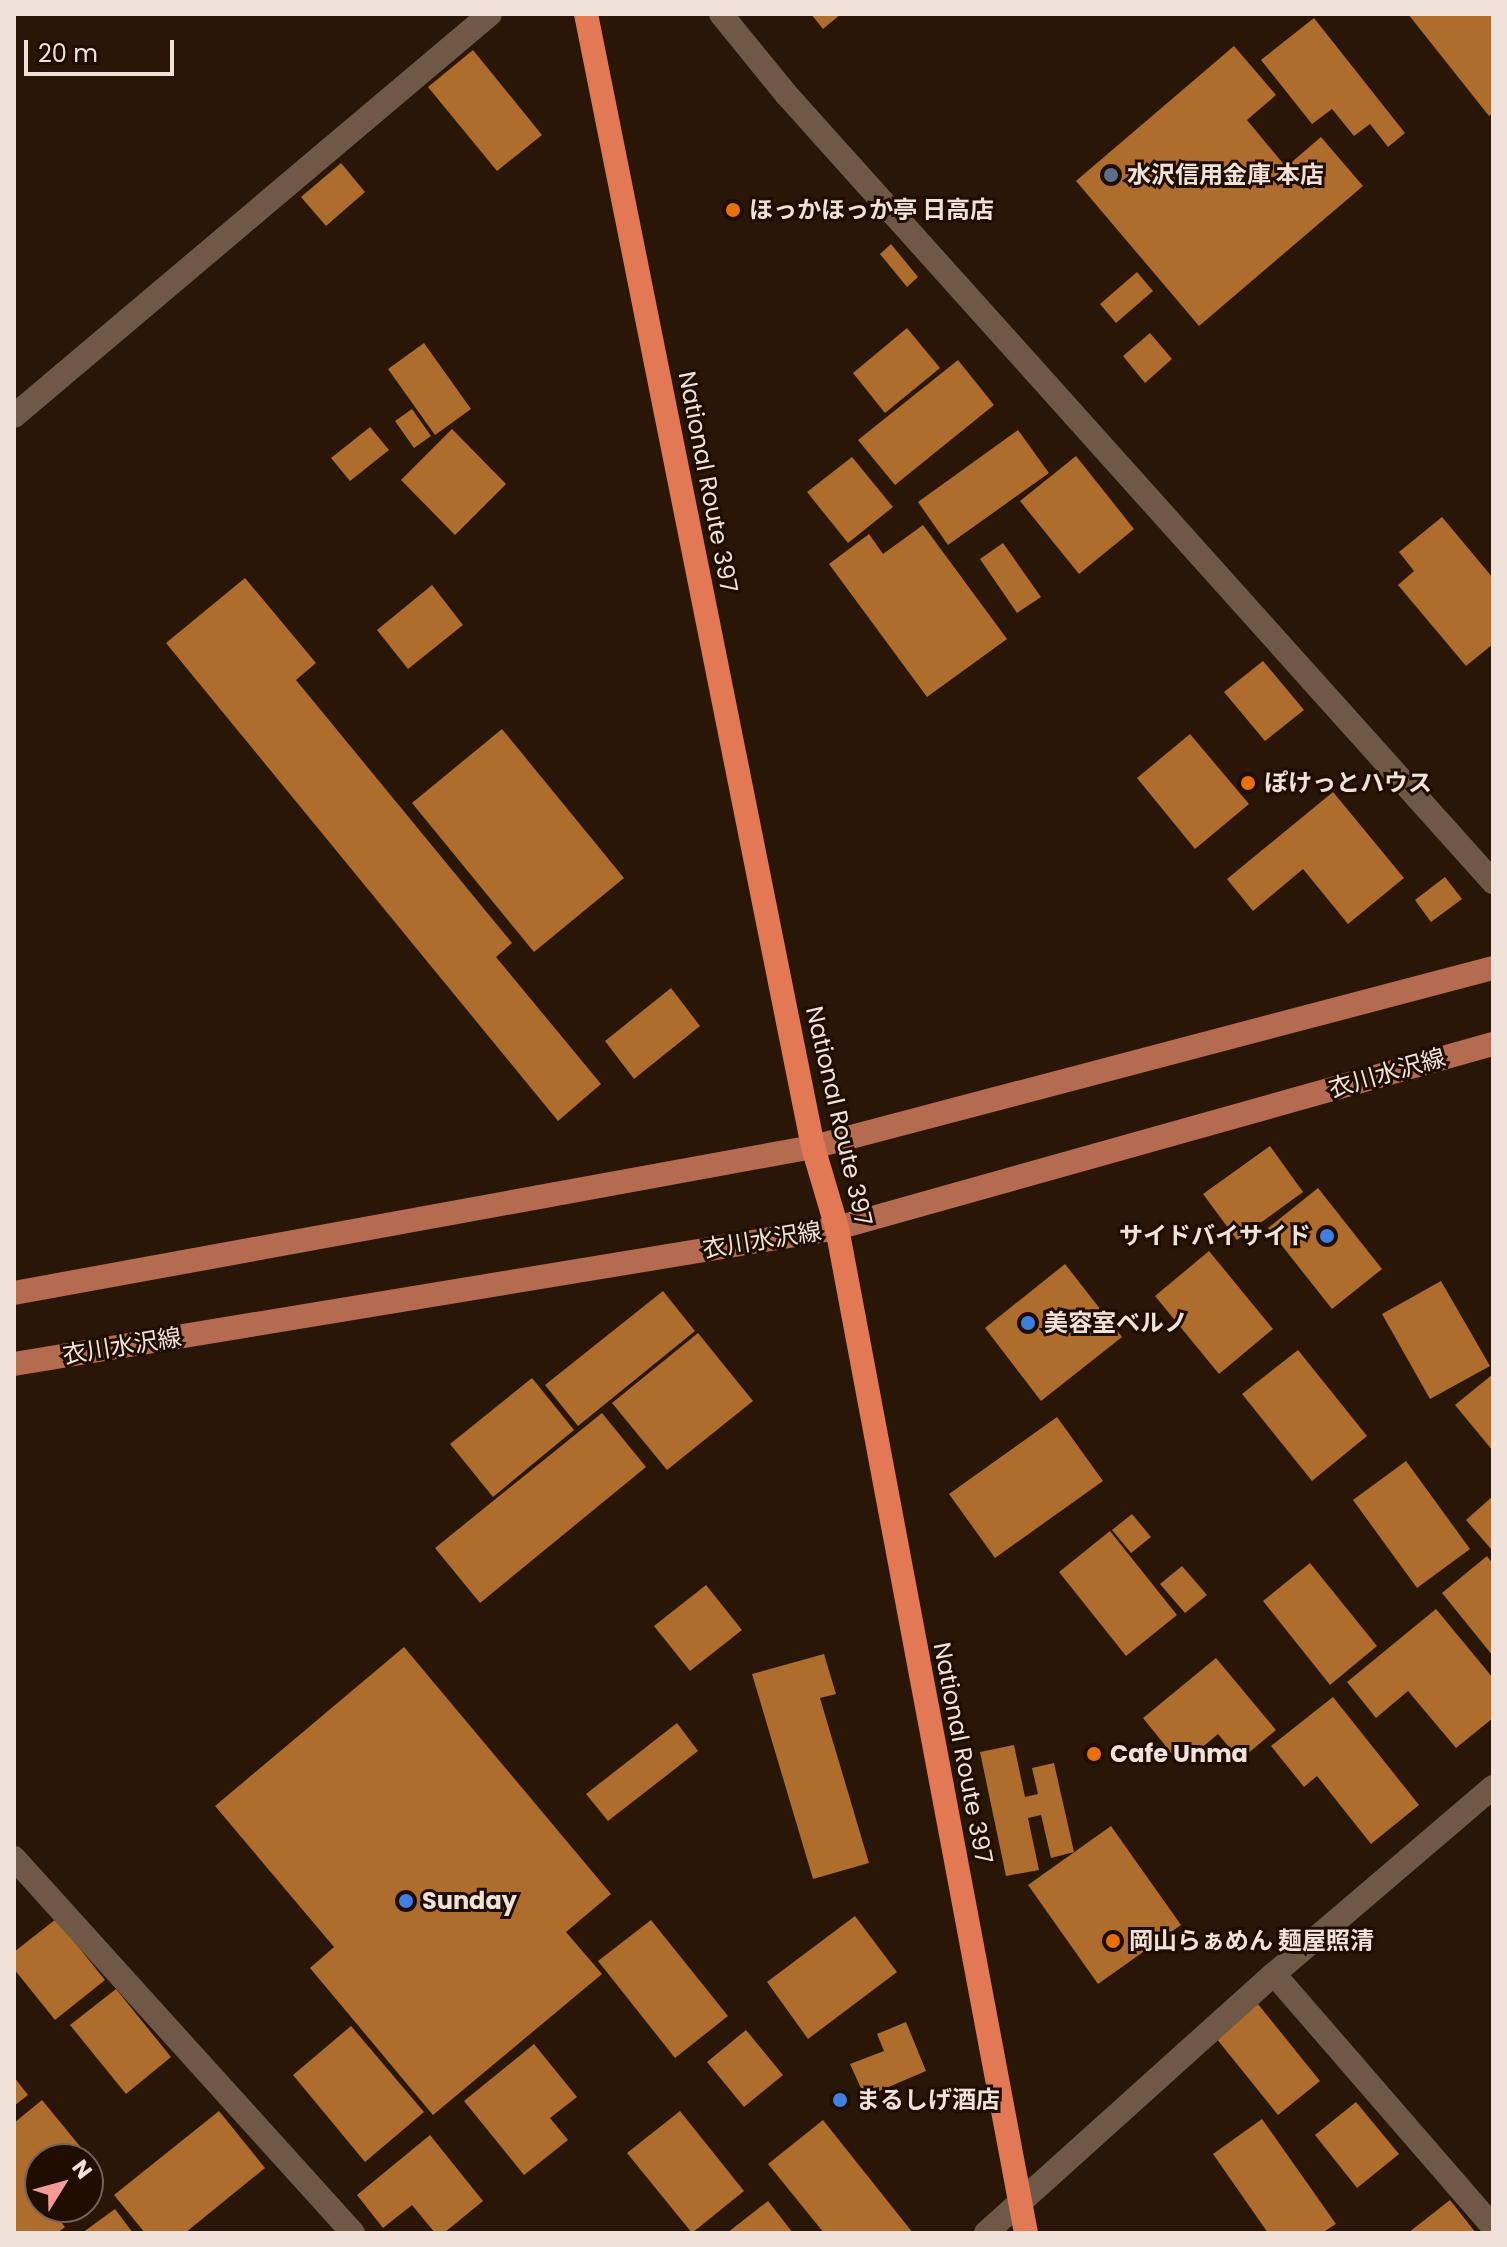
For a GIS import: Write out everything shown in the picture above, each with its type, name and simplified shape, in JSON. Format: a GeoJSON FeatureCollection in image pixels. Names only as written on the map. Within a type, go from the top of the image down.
{"type":"FeatureCollection","features":[{"type":"Feature","properties":{"kind":"highway","name":"National Route 397"},"geometry":{"type":"LineString","coordinates":[[586,14],[813,1147],[837,1228],[1026,2233]]}},
{"type":"Feature","properties":{"kind":"main road"},"geometry":{"type":"LineString","coordinates":[[14,1293],[813,1147],[1493,968]]}},
{"type":"Feature","properties":{"kind":"main road","name":"衣川水沢線"},"geometry":{"type":"LineString","coordinates":[[14,1364],[837,1228],[1493,1044]]}},
{"type":"Feature","properties":{"kind":"street"},"geometry":{"type":"LineString","coordinates":[[14,416],[490,14]]}},
{"type":"Feature","properties":{"kind":"street"},"geometry":{"type":"LineString","coordinates":[[721,14],[786,94],[1493,882]]}},
{"type":"Feature","properties":{"kind":"street"},"geometry":{"type":"LineString","coordinates":[[986,2233],[1274,1974],[1493,1787]]}},
{"type":"Feature","properties":{"kind":"street"},"geometry":{"type":"LineString","coordinates":[[14,1858],[353,2233]]}},
{"type":"Feature","properties":{"kind":"street"},"geometry":{"type":"LineString","coordinates":[[1274,1974],[1493,2227]]}},
{"type":"Feature","properties":{"kind":"building"},"geometry":{"type":"Polygon","coordinates":[[[811,14],[841,14],[823,29],[811,14]]]}},
{"type":"Feature","properties":{"kind":"building"},"geometry":{"type":"Polygon","coordinates":[[[1408,14],[1493,14],[1493,113],[1489,116],[1408,14]]]}},
{"type":"Feature","properties":{"kind":"building"},"geometry":{"type":"Polygon","coordinates":[[[1314,18],[1405,133],[1388,147],[1370,124],[1354,136],[1332,109],[1312,124],[1261,60],[1314,18]]]}},
{"type":"Feature","properties":{"kind":"building"},"geometry":{"type":"Polygon","coordinates":[[[1234,46],[1276,95],[1247,120],[1286,167],[1321,137],[1363,186],[1199,326],[1076,181],[1234,46]]]}},
{"type":"Feature","properties":{"kind":"building"},"geometry":{"type":"Polygon","coordinates":[[[473,50],[542,135],[497,171],[428,87],[473,50]]]}},
{"type":"Feature","properties":{"kind":"building"},"geometry":{"type":"Polygon","coordinates":[[[341,163],[365,192],[326,226],[301,197],[341,163]]]}},
{"type":"Feature","properties":{"kind":"building"},"geometry":{"type":"Polygon","coordinates":[[[891,244],[918,277],[907,287],[880,254],[891,244]]]}},
{"type":"Feature","properties":{"kind":"building"},"geometry":{"type":"Polygon","coordinates":[[[1137,272],[1153,291],[1116,323],[1100,304],[1137,272]]]}},
{"type":"Feature","properties":{"kind":"building"},"geometry":{"type":"Polygon","coordinates":[[[907,328],[940,368],[885,413],[853,373],[907,328]]]}},
{"type":"Feature","properties":{"kind":"building"},"geometry":{"type":"Polygon","coordinates":[[[1150,333],[1172,359],[1145,383],[1123,356],[1150,333]]]}},
{"type":"Feature","properties":{"kind":"building"},"geometry":{"type":"Polygon","coordinates":[[[424,343],[471,409],[435,435],[388,369],[424,343]]]}},
{"type":"Feature","properties":{"kind":"building"},"geometry":{"type":"Polygon","coordinates":[[[958,360],[994,405],[895,485],[858,440],[958,360]]]}},
{"type":"Feature","properties":{"kind":"building"},"geometry":{"type":"Polygon","coordinates":[[[412,409],[431,436],[414,448],[395,421],[412,409]]]}},
{"type":"Feature","properties":{"kind":"building"},"geometry":{"type":"Polygon","coordinates":[[[370,427],[389,450],[350,481],[331,458],[370,427]]]}},
{"type":"Feature","properties":{"kind":"building"},"geometry":{"type":"Polygon","coordinates":[[[452,429],[506,484],[455,535],[401,480],[452,429]]]}},
{"type":"Feature","properties":{"kind":"building"},"geometry":{"type":"Polygon","coordinates":[[[1018,430],[1049,473],[948,545],[918,502],[1018,430]]]}},
{"type":"Feature","properties":{"kind":"building"},"geometry":{"type":"Polygon","coordinates":[[[1076,456],[1134,529],[1079,574],[1020,501],[1076,456]]]}},
{"type":"Feature","properties":{"kind":"building"},"geometry":{"type":"Polygon","coordinates":[[[852,457],[893,507],[848,543],[807,492],[852,457]]]}},
{"type":"Feature","properties":{"kind":"building"},"geometry":{"type":"Polygon","coordinates":[[[1442,517],[1493,578],[1493,644],[1466,666],[1398,585],[1414,571],[1399,552],[1442,517]]]}},
{"type":"Feature","properties":{"kind":"building"},"geometry":{"type":"Polygon","coordinates":[[[923,525],[1007,639],[927,697],[829,564],[869,534],[883,554],[923,525]]]}},
{"type":"Feature","properties":{"kind":"building"},"geometry":{"type":"Polygon","coordinates":[[[1003,543],[1041,597],[1017,613],[980,559],[1003,543]]]}},
{"type":"Feature","properties":{"kind":"building"},"geometry":{"type":"Polygon","coordinates":[[[245,578],[316,663],[296,680],[512,943],[496,957],[601,1084],[558,1121],[166,643],[245,578]]]}},
{"type":"Feature","properties":{"kind":"building"},"geometry":{"type":"Polygon","coordinates":[[[432,585],[463,625],[408,669],[377,630],[432,585]]]}},
{"type":"Feature","properties":{"kind":"building"},"geometry":{"type":"Polygon","coordinates":[[[1263,661],[1304,710],[1265,741],[1224,692],[1263,661]]]}},
{"type":"Feature","properties":{"kind":"building"},"geometry":{"type":"Polygon","coordinates":[[[502,729],[624,878],[534,952],[412,803],[502,729]]]}},
{"type":"Feature","properties":{"kind":"building"},"geometry":{"type":"Polygon","coordinates":[[[1190,734],[1249,804],[1195,849],[1137,778],[1190,734]]]}},
{"type":"Feature","properties":{"kind":"building"},"geometry":{"type":"Polygon","coordinates":[[[1333,792],[1404,878],[1348,924],[1303,869],[1253,911],[1227,879],[1333,792]]]}},
{"type":"Feature","properties":{"kind":"building"},"geometry":{"type":"Polygon","coordinates":[[[1445,877],[1462,899],[1431,922],[1415,900],[1445,877]]]}},
{"type":"Feature","properties":{"kind":"building"},"geometry":{"type":"Polygon","coordinates":[[[671,988],[700,1026],[634,1079],[605,1041],[671,988]]]}},
{"type":"Feature","properties":{"kind":"building"},"geometry":{"type":"Polygon","coordinates":[[[1270,1146],[1303,1192],[1237,1240],[1203,1194],[1270,1146]]]}},
{"type":"Feature","properties":{"kind":"building"},"geometry":{"type":"Polygon","coordinates":[[[1318,1188],[1382,1269],[1332,1309],[1268,1228],[1318,1188]]]}},
{"type":"Feature","properties":{"kind":"building"},"geometry":{"type":"Polygon","coordinates":[[[1209,1251],[1273,1329],[1219,1374],[1155,1296],[1209,1251]]]}},
{"type":"Feature","properties":{"kind":"building"},"geometry":{"type":"Polygon","coordinates":[[[1065,1264],[1122,1337],[1041,1401],[985,1328],[1065,1264]]]}},
{"type":"Feature","properties":{"kind":"building"},"geometry":{"type":"Polygon","coordinates":[[[1441,1281],[1490,1366],[1430,1399],[1382,1314],[1441,1281]]]}},
{"type":"Feature","properties":{"kind":"building"},"geometry":{"type":"Polygon","coordinates":[[[663,1291],[695,1331],[578,1426],[545,1385],[663,1291]]]}},
{"type":"Feature","properties":{"kind":"building"},"geometry":{"type":"Polygon","coordinates":[[[698,1333],[753,1401],[667,1470],[612,1403],[698,1333]]]}},
{"type":"Feature","properties":{"kind":"building"},"geometry":{"type":"Polygon","coordinates":[[[1298,1350],[1367,1436],[1312,1481],[1242,1394],[1298,1350]]]}},
{"type":"Feature","properties":{"kind":"building"},"geometry":{"type":"Polygon","coordinates":[[[1493,1374],[1493,1451],[1455,1405],[1493,1374]]]}},
{"type":"Feature","properties":{"kind":"building"},"geometry":{"type":"Polygon","coordinates":[[[532,1378],[574,1430],[493,1497],[450,1444],[532,1378]]]}},
{"type":"Feature","properties":{"kind":"building"},"geometry":{"type":"Polygon","coordinates":[[[602,1413],[646,1467],[480,1603],[435,1548],[602,1413]]]}},
{"type":"Feature","properties":{"kind":"building"},"geometry":{"type":"Polygon","coordinates":[[[1057,1417],[1103,1481],[995,1558],[949,1494],[1057,1417]]]}},
{"type":"Feature","properties":{"kind":"building"},"geometry":{"type":"Polygon","coordinates":[[[1406,1461],[1470,1549],[1417,1588],[1353,1500],[1406,1461]]]}},
{"type":"Feature","properties":{"kind":"building"},"geometry":{"type":"Polygon","coordinates":[[[1493,1496],[1493,1547],[1491,1549],[1466,1520],[1493,1496]]]}},
{"type":"Feature","properties":{"kind":"building"},"geometry":{"type":"Polygon","coordinates":[[[1132,1514],[1151,1537],[1131,1553],[1112,1530],[1132,1514]]]}},
{"type":"Feature","properties":{"kind":"building"},"geometry":{"type":"Polygon","coordinates":[[[1110,1531],[1177,1615],[1126,1656],[1059,1572],[1110,1531]]]}},
{"type":"Feature","properties":{"kind":"building"},"geometry":{"type":"Polygon","coordinates":[[[1487,1556],[1493,1564],[1493,1656],[1442,1593],[1487,1556]]]}},
{"type":"Feature","properties":{"kind":"building"},"geometry":{"type":"Polygon","coordinates":[[[1310,1563],[1377,1646],[1330,1685],[1263,1601],[1310,1563]]]}},
{"type":"Feature","properties":{"kind":"building"},"geometry":{"type":"Polygon","coordinates":[[[1182,1566],[1207,1595],[1185,1613],[1160,1584],[1182,1566]]]}},
{"type":"Feature","properties":{"kind":"building"},"geometry":{"type":"Polygon","coordinates":[[[706,1585],[742,1630],[690,1671],[654,1626],[706,1585]]]}},
{"type":"Feature","properties":{"kind":"building"},"geometry":{"type":"Polygon","coordinates":[[[1436,1609],[1493,1678],[1493,1718],[1456,1748],[1408,1691],[1376,1718],[1347,1682],[1436,1609]]]}},
{"type":"Feature","properties":{"kind":"building"},"geometry":{"type":"Polygon","coordinates":[[[404,1647],[611,1894],[566,1932],[602,1974],[433,2115],[310,1968],[334,1947],[215,1806],[404,1647]]]}},
{"type":"Feature","properties":{"kind":"building"},"geometry":{"type":"Polygon","coordinates":[[[824,1654],[836,1694],[820,1698],[869,1863],[813,1879],[752,1674],[824,1654]]]}},
{"type":"Feature","properties":{"kind":"building"},"geometry":{"type":"Polygon","coordinates":[[[1216,1658],[1276,1730],[1240,1760],[1218,1734],[1181,1765],[1143,1718],[1216,1658]]]}},
{"type":"Feature","properties":{"kind":"building"},"geometry":{"type":"Polygon","coordinates":[[[1333,1697],[1419,1805],[1371,1844],[1317,1776],[1304,1787],[1271,1746],[1333,1697]]]}},
{"type":"Feature","properties":{"kind":"building"},"geometry":{"type":"Polygon","coordinates":[[[677,1723],[698,1751],[608,1821],[586,1794],[677,1723]]]}},
{"type":"Feature","properties":{"kind":"building"},"geometry":{"type":"Polygon","coordinates":[[[1014,1745],[1025,1797],[1038,1794],[1032,1768],[1054,1763],[1074,1852],[1051,1858],[1041,1815],[1028,1818],[1039,1870],[1006,1876],[980,1752],[1014,1745]]]}},
{"type":"Feature","properties":{"kind":"building"},"geometry":{"type":"Polygon","coordinates":[[[1111,1826],[1181,1925],[1098,1984],[1028,1885],[1111,1826]]]}},
{"type":"Feature","properties":{"kind":"building"},"geometry":{"type":"Polygon","coordinates":[[[855,1916],[897,1972],[808,2039],[767,1982],[855,1916]]]}},
{"type":"Feature","properties":{"kind":"building"},"geometry":{"type":"Polygon","coordinates":[[[56,1919],[105,1980],[55,2020],[14,1969],[14,1952],[56,1919]]]}},
{"type":"Feature","properties":{"kind":"building"},"geometry":{"type":"Polygon","coordinates":[[[651,1920],[728,2016],[675,2058],[598,1961],[651,1920]]]}},
{"type":"Feature","properties":{"kind":"building"},"geometry":{"type":"Polygon","coordinates":[[[116,1989],[171,2057],[126,2094],[70,2025],[116,1989]]]}},
{"type":"Feature","properties":{"kind":"building"},"geometry":{"type":"Polygon","coordinates":[[[1258,2004],[1320,2081],[1278,2115],[1216,2038],[1258,2004]]]}},
{"type":"Feature","properties":{"kind":"building"},"geometry":{"type":"Polygon","coordinates":[[[906,2022],[926,2071],[865,2097],[850,2064],[884,2051],[877,2034],[906,2022]]]}},
{"type":"Feature","properties":{"kind":"building"},"geometry":{"type":"Polygon","coordinates":[[[351,2026],[424,2112],[365,2162],[293,2075],[351,2026]]]}},
{"type":"Feature","properties":{"kind":"building"},"geometry":{"type":"Polygon","coordinates":[[[746,2030],[783,2075],[744,2107],[707,2062],[746,2030]]]}},
{"type":"Feature","properties":{"kind":"building"},"geometry":{"type":"Polygon","coordinates":[[[534,2044],[577,2097],[550,2118],[568,2140],[524,2175],[464,2101],[534,2044]]]}},
{"type":"Feature","properties":{"kind":"building"},"geometry":{"type":"Polygon","coordinates":[[[14,2077],[28,2095],[14,2106],[14,2077]]]}},
{"type":"Feature","properties":{"kind":"building"},"geometry":{"type":"Polygon","coordinates":[[[42,2100],[77,2143],[24,2143],[24,2223],[62,2223],[65,2227],[57,2233],[14,2233],[14,2123],[42,2100]]]}},
{"type":"Feature","properties":{"kind":"building"},"geometry":{"type":"Polygon","coordinates":[[[1356,2102],[1399,2154],[1357,2188],[1315,2135],[1356,2102]]]}},
{"type":"Feature","properties":{"kind":"building"},"geometry":{"type":"Polygon","coordinates":[[[219,2111],[265,2168],[185,2233],[145,2233],[114,2195],[219,2111]]]}},
{"type":"Feature","properties":{"kind":"building"},"geometry":{"type":"Polygon","coordinates":[[[680,2111],[744,2191],[692,2233],[627,2153],[680,2111]]]}},
{"type":"Feature","properties":{"kind":"building"},"geometry":{"type":"Polygon","coordinates":[[[1262,2119],[1336,2224],[1322,2233],[1268,2233],[1213,2154],[1262,2119]]]}},
{"type":"Feature","properties":{"kind":"building"},"geometry":{"type":"Polygon","coordinates":[[[823,2120],[913,2233],[824,2233],[768,2164],[823,2120]]]}},
{"type":"Feature","properties":{"kind":"building"},"geometry":{"type":"Polygon","coordinates":[[[430,2135],[483,2201],[444,2233],[435,2233],[412,2205],[383,2228],[357,2195],[430,2135]]]}},
{"type":"Feature","properties":{"kind":"building"},"geometry":{"type":"Polygon","coordinates":[[[1450,2200],[1476,2233],[1408,2233],[1450,2200]]]}},
{"type":"Feature","properties":{"kind":"building"},"geometry":{"type":"Polygon","coordinates":[[[768,2201],[793,2233],[727,2233],[768,2201]]]}},
{"type":"Feature","properties":{"kind":"building"},"geometry":{"type":"Polygon","coordinates":[[[115,2209],[133,2233],[82,2233],[96,2223],[104,2223],[104,2217],[115,2209]]]}},
{"type":"Feature","properties":{"kind":"place","name":"水沢信用金庫 本店"},"geometry":{"type":"Point","coordinates":[1111,175]}},
{"type":"Feature","properties":{"kind":"place","name":"ほっかほっか亭 日高店"},"geometry":{"type":"Point","coordinates":[733,210]}},
{"type":"Feature","properties":{"kind":"place","name":"ぽけっとハウス"},"geometry":{"type":"Point","coordinates":[1248,783]}},
{"type":"Feature","properties":{"kind":"place","name":"サイドバイサイド"},"geometry":{"type":"Point","coordinates":[1327,1236]}},
{"type":"Feature","properties":{"kind":"place","name":"美容室ベルノ"},"geometry":{"type":"Point","coordinates":[1028,1323]}},
{"type":"Feature","properties":{"kind":"place","name":"Cafe Unma"},"geometry":{"type":"Point","coordinates":[1094,1754]}},
{"type":"Feature","properties":{"kind":"place","name":"Sunday"},"geometry":{"type":"Point","coordinates":[406,1901]}},
{"type":"Feature","properties":{"kind":"place","name":"岡山らぁめん 麺屋照清"},"geometry":{"type":"Point","coordinates":[1113,1941]}},
{"type":"Feature","properties":{"kind":"place","name":"まるしげ酒店"},"geometry":{"type":"Point","coordinates":[840,2100]}}]}
